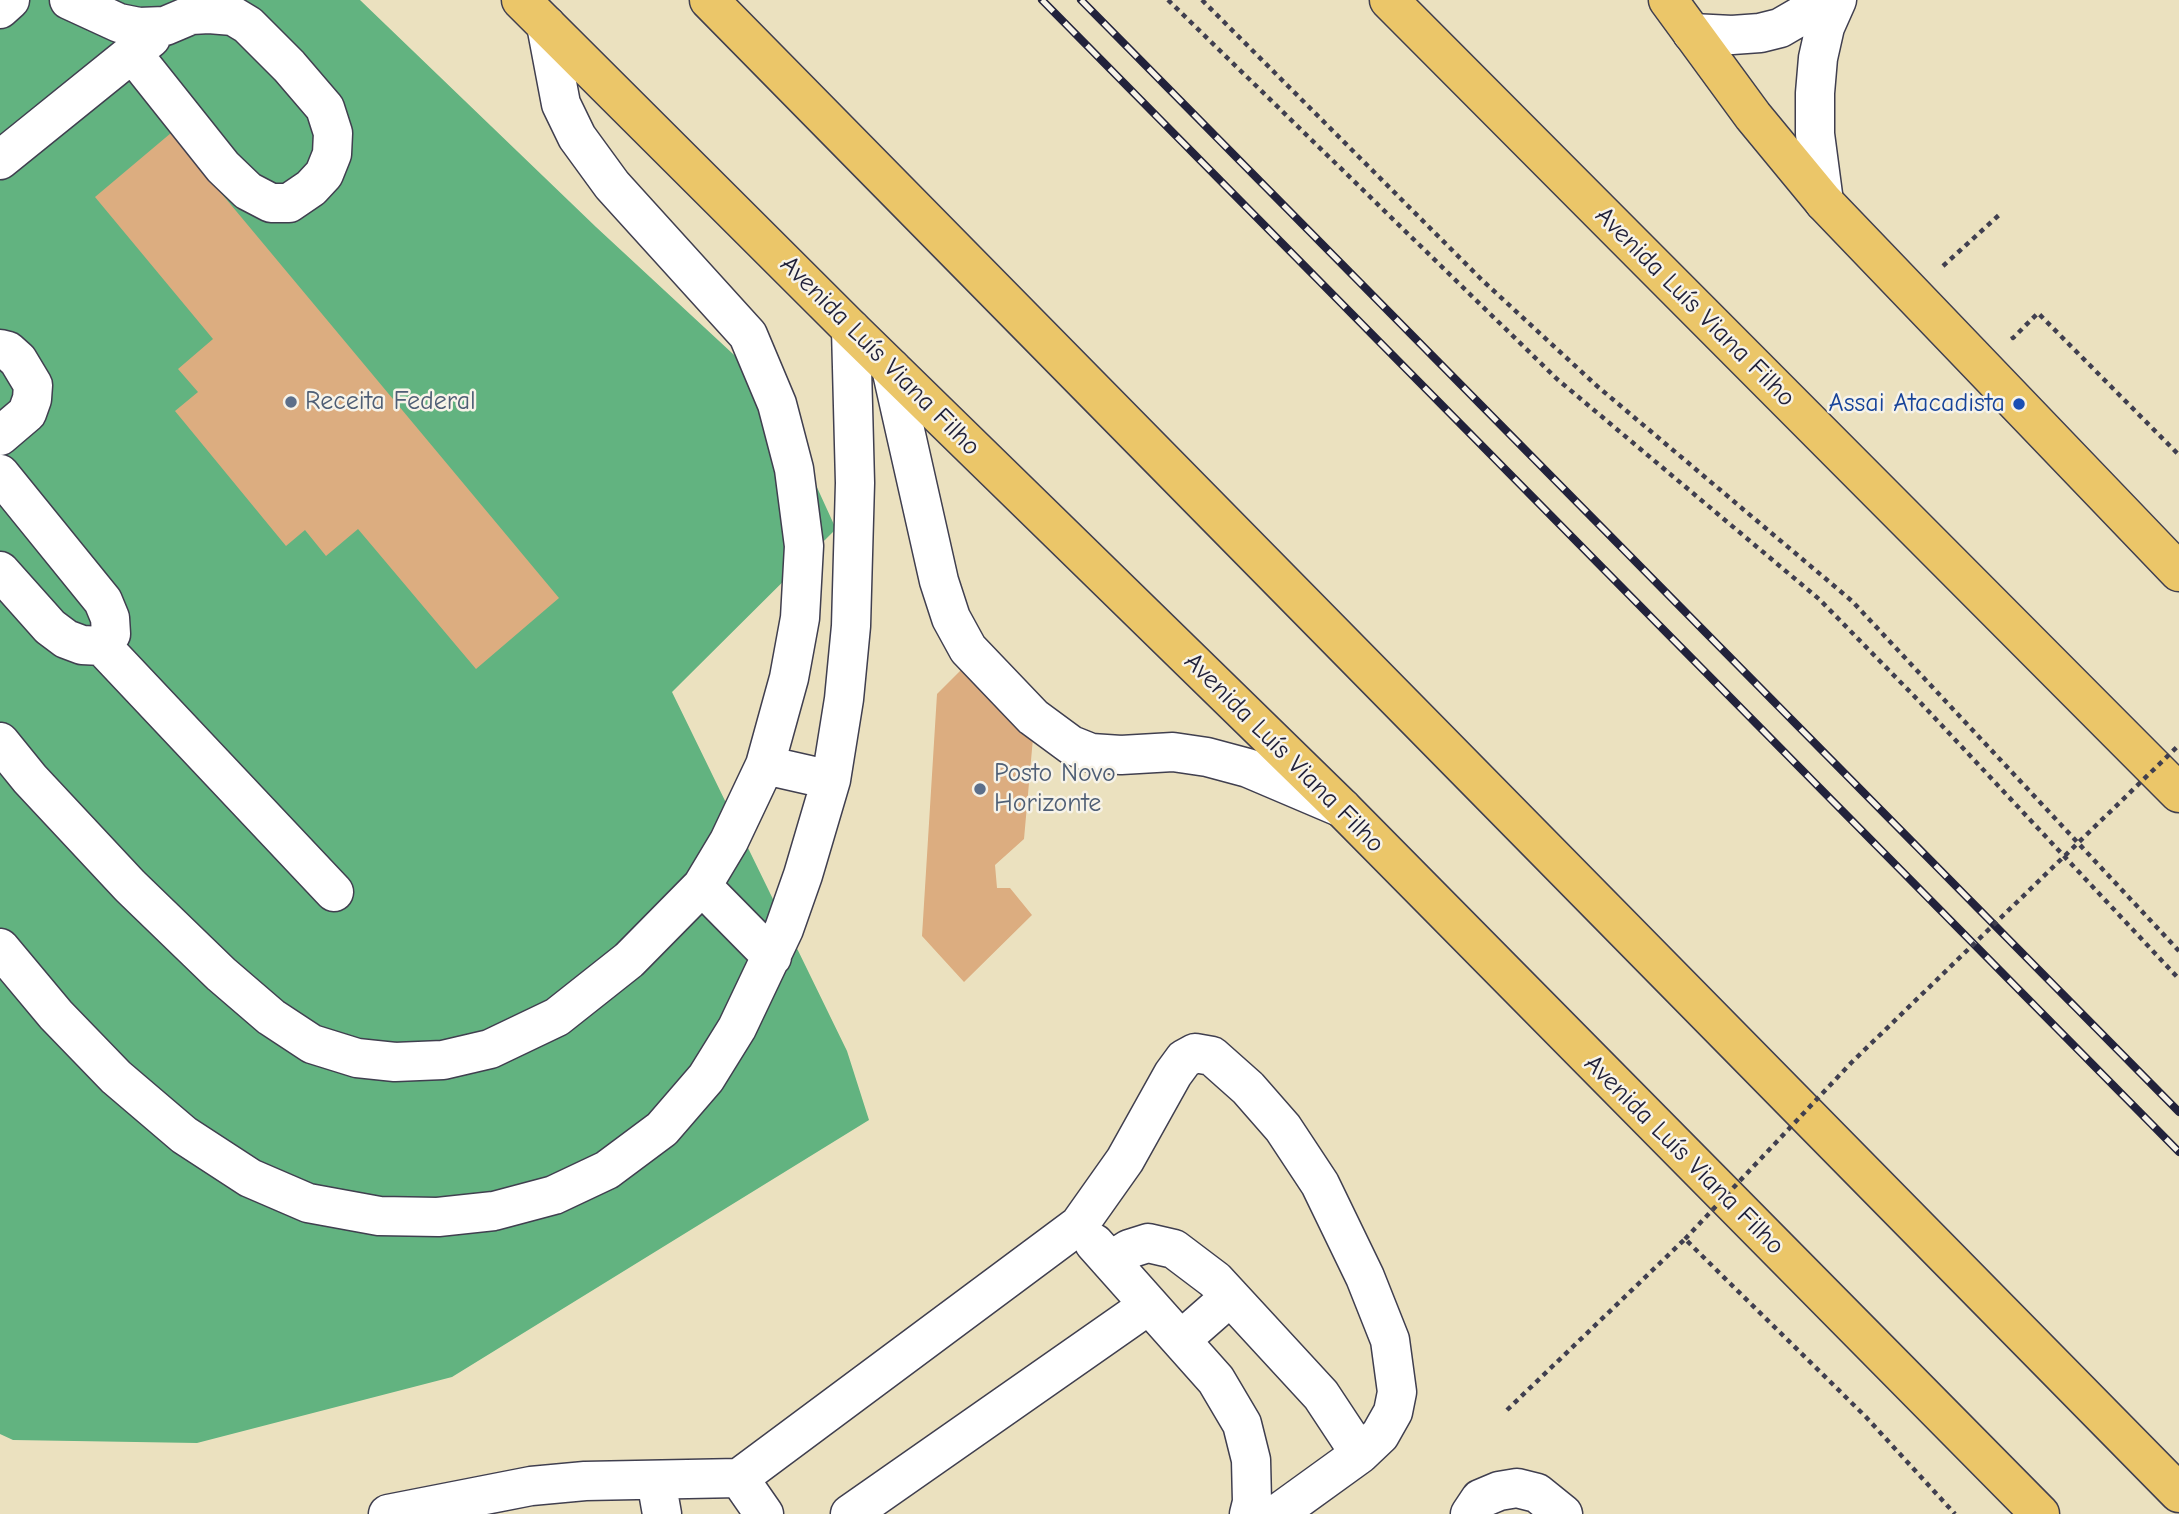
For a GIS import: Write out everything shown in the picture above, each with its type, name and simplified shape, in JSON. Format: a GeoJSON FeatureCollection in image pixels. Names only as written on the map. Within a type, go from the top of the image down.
{"type":"FeatureCollection","features":[{"type":"Feature","properties":{"kind":"main road"},"geometry":{"type":"LineString","coordinates":[[709,0],[2179,1493]]}},
{"type":"Feature","properties":{"kind":"main road","name":"Avenida Luís Viana Filho"},"geometry":{"type":"LineString","coordinates":[[1389,0],[2179,793]]}},
{"type":"Feature","properties":{"kind":"main road"},"geometry":{"type":"LineString","coordinates":[[1668,0],[1753,116],[1824,202],[2179,572]]}},
{"type":"Feature","properties":{"kind":"main road","name":"Avenida Luís Viana Filho"},"geometry":{"type":"LineString","coordinates":[[534,13],[851,329],[1342,808],[2040,1514]]}},
{"type":"Feature","properties":{"kind":"lane"},"geometry":{"type":"LineString","coordinates":[[0,9],[10,0]]}},
{"type":"Feature","properties":{"kind":"lane"},"geometry":{"type":"LineString","coordinates":[[69,0],[119,23],[139,27],[165,26]]}},
{"type":"Feature","properties":{"kind":"lane"},"geometry":{"type":"LineString","coordinates":[[1692,33],[1732,35],[1780,28],[1804,14],[1820,0]]}},
{"type":"Feature","properties":{"kind":"lane"},"geometry":{"type":"LineString","coordinates":[[1824,202],[1815,134],[1815,93],[1818,58],[1825,27],[1837,0]]}},
{"type":"Feature","properties":{"kind":"lane"},"geometry":{"type":"LineString","coordinates":[[0,742],[30,779],[130,886],[221,974],[271,1017],[312,1044],[357,1058],[395,1062],[443,1060],[490,1049],[557,1017],[629,960],[702,886],[729,841],[765,765],[789,678],[800,618],[804,546],[797,486],[777,404],[748,335],[612,185],[577,137],[561,104],[534,13]]}},
{"type":"Feature","properties":{"kind":"lane"},"geometry":{"type":"LineString","coordinates":[[0,160],[165,26],[191,15],[233,16],[248,25],[289,66],[325,108],[334,133],[332,154],[324,174],[311,188],[289,203],[271,203],[248,191],[223,167],[133,54]]}},
{"type":"Feature","properties":{"kind":"lane"},"geometry":{"type":"LineString","coordinates":[[0,948],[56,1015],[116,1077],[184,1135],[250,1178],[308,1203],[379,1216],[438,1217],[494,1211],[554,1195],[607,1170],[662,1129],[706,1078],[737,1028],[772,957],[803,875],[831,780],[844,699],[851,626],[855,483],[851,329]]}},
{"type":"Feature","properties":{"kind":"lane"},"geometry":{"type":"LineString","coordinates":[[0,349],[8,351],[18,360],[33,385],[27,413],[0,436]]}},
{"type":"Feature","properties":{"kind":"lane"},"geometry":{"type":"LineString","coordinates":[[891,368],[939,581],[951,618],[968,649],[1033,716],[1070,745],[1091,753],[1121,755],[1173,752],[1207,757],[1248,768],[1342,808]]}},
{"type":"Feature","properties":{"kind":"lane"},"geometry":{"type":"LineString","coordinates":[[0,474],[103,601],[110,618],[111,634],[102,646]]}},
{"type":"Feature","properties":{"kind":"lane"},"geometry":{"type":"LineString","coordinates":[[797,486],[855,483]]}},
{"type":"Feature","properties":{"kind":"lane"},"geometry":{"type":"LineString","coordinates":[[0,571],[58,633],[82,645],[102,646],[334,892]]}},
{"type":"Feature","properties":{"kind":"lane"},"geometry":{"type":"LineString","coordinates":[[765,765],[831,780]]}},
{"type":"Feature","properties":{"kind":"lane"},"geometry":{"type":"LineString","coordinates":[[702,886],[772,957]]}},
{"type":"Feature","properties":{"kind":"lane"},"geometry":{"type":"LineString","coordinates":[[388,1514],[531,1486],[585,1481],[659,1497],[739,1478],[1079,1225],[1125,1160],[1166,1085],[1184,1059],[1195,1054],[1212,1056],[1248,1088],[1283,1128],[1320,1184],[1365,1277],[1390,1340],[1397,1392],[1393,1412],[1380,1435],[1360,1454],[1277,1514]]}},
{"type":"Feature","properties":{"kind":"lane"},"geometry":{"type":"LineString","coordinates":[[1079,1225],[1216,1380],[1242,1424],[1251,1460],[1252,1502],[1249,1514]]}},
{"type":"Feature","properties":{"kind":"lane"},"geometry":{"type":"LineString","coordinates":[[1110,1261],[1129,1249],[1148,1244],[1174,1249],[1215,1280],[1321,1395],[1360,1454]]}},
{"type":"Feature","properties":{"kind":"lane"},"geometry":{"type":"LineString","coordinates":[[1181,1340],[1230,1297]]}},
{"type":"Feature","properties":{"kind":"lane"},"geometry":{"type":"LineString","coordinates":[[850,1514],[1149,1304]]}},
{"type":"Feature","properties":{"kind":"lane"},"geometry":{"type":"LineString","coordinates":[[739,1478],[764,1514]]}},
{"type":"Feature","properties":{"kind":"lane"},"geometry":{"type":"LineString","coordinates":[[1470,1514],[1480,1499],[1499,1491],[1517,1488],[1537,1493],[1563,1514]]}},
{"type":"Feature","properties":{"kind":"path"},"geometry":{"type":"LineString","coordinates":[[1168,0],[1557,379],[1819,598],[2179,979]]}},
{"type":"Feature","properties":{"kind":"path"},"geometry":{"type":"LineString","coordinates":[[1202,0],[1491,289],[1597,386],[1852,601],[2179,951]]}},
{"type":"Feature","properties":{"kind":"path"},"geometry":{"type":"LineString","coordinates":[[1939,269],[1999,215]]}},
{"type":"Feature","properties":{"kind":"path"},"geometry":{"type":"LineString","coordinates":[[2004,330],[2013,338],[2038,313],[2179,456]]}},
{"type":"Feature","properties":{"kind":"path"},"geometry":{"type":"LineString","coordinates":[[1507,1410],[1685,1239],[1851,1063],[2179,745]]}},
{"type":"Feature","properties":{"kind":"path"},"geometry":{"type":"LineString","coordinates":[[1685,1239],[1866,1417],[1955,1514]]}},
{"type":"Feature","properties":{"kind":"green space"},"geometry":{"type":"Polygon","coordinates":[[[0,0],[360,0],[596,227],[773,391],[836,529],[672,692],[847,1051],[869,1120],[452,1377],[197,1443],[13,1440],[0,1434],[0,0]]]}},
{"type":"Feature","properties":{"kind":"building","name":"Receita Federal"},"geometry":{"type":"Polygon","coordinates":[[[171,133],[559,598],[476,669],[358,529],[326,556],[305,530],[286,546],[175,411],[198,392],[178,369],[213,339],[95,197],[171,133]]]}},
{"type":"Feature","properties":{"kind":"building","name":"Posto Novo Horizonte"},"geometry":{"type":"Polygon","coordinates":[[[962,669],[1033,738],[1024,839],[995,865],[997,888],[1010,888],[1032,915],[964,982],[922,936],[937,694],[962,669]]]}},
{"type":"Feature","properties":{"kind":"railway"},"geometry":{"type":"LineString","coordinates":[[1042,0],[2179,1152]]}},
{"type":"Feature","properties":{"kind":"railway"},"geometry":{"type":"LineString","coordinates":[[1081,0],[2179,1112]]}},
{"type":"Feature","properties":{"kind":"place","name":"Receita Federal"},"geometry":{"type":"Point","coordinates":[291,402]}},
{"type":"Feature","properties":{"kind":"place","name":"Assai Atacadista"},"geometry":{"type":"Point","coordinates":[2019,404]}},
{"type":"Feature","properties":{"kind":"place","name":"Posto Novo Horizonte"},"geometry":{"type":"Point","coordinates":[980,789]}}]}
